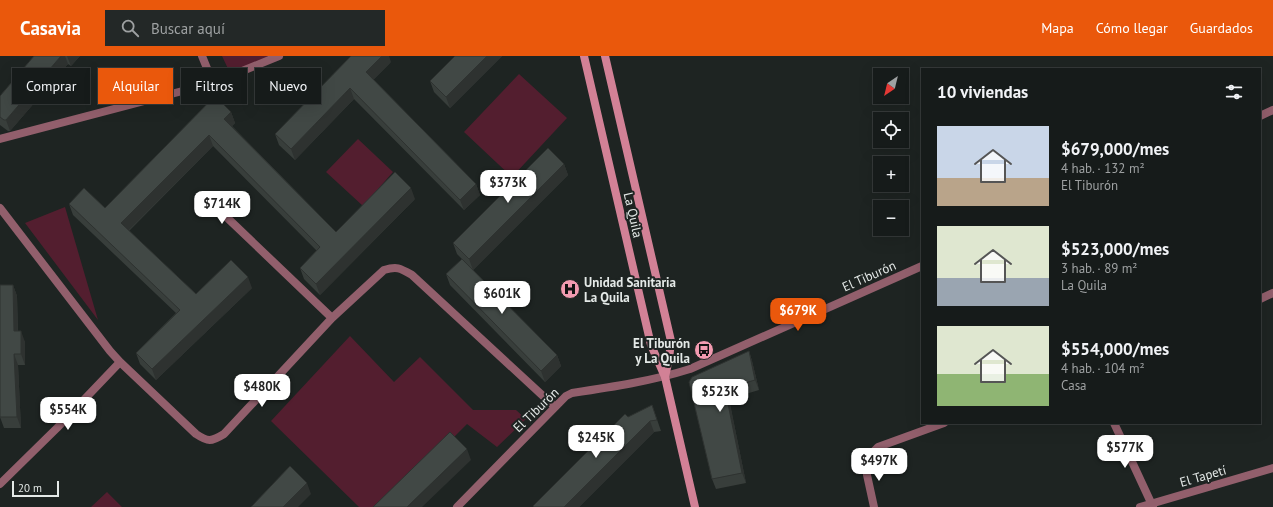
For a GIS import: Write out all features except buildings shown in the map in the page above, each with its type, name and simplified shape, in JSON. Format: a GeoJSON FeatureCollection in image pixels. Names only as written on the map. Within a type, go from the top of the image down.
{"type":"FeatureCollection","features":[{"type":"Feature","properties":{"kind":"main road","name":"La Quila"},"geometry":{"type":"LineString","coordinates":[[584,56],[651,345],[666,377],[695,507]]}},
{"type":"Feature","properties":{"kind":"main road","name":"La Quila"},"geometry":{"type":"LineString","coordinates":[[605,56],[671,341],[666,377]]}},
{"type":"Feature","properties":{"kind":"street"},"geometry":{"type":"LineString","coordinates":[[202,56],[207,68]]}},
{"type":"Feature","properties":{"kind":"street"},"geometry":{"type":"LineString","coordinates":[[247,69],[279,56]]}},
{"type":"Feature","properties":{"kind":"street"},"geometry":{"type":"LineString","coordinates":[[0,139],[181,91]]}},
{"type":"Feature","properties":{"kind":"street"},"geometry":{"type":"LineString","coordinates":[[1261,116],[1273,110]]}},
{"type":"Feature","properties":{"kind":"street"},"geometry":{"type":"LineString","coordinates":[[0,208],[110,351],[196,434],[205,440],[214,440],[224,434],[332,318],[384,270],[393,267],[402,269],[412,275],[555,407]]}},
{"type":"Feature","properties":{"kind":"street"},"geometry":{"type":"LineString","coordinates":[[218,209],[332,318]]}},
{"type":"Feature","properties":{"kind":"street","name":"El Tiburón"},"geometry":{"type":"LineString","coordinates":[[457,507],[566,396],[572,393],[666,377],[702,364],[921,266]]}},
{"type":"Feature","properties":{"kind":"street"},"geometry":{"type":"LineString","coordinates":[[1261,299],[1273,293]]}},
{"type":"Feature","properties":{"kind":"street"},"geometry":{"type":"LineString","coordinates":[[0,484],[57,428],[120,362]]}},
{"type":"Feature","properties":{"kind":"street"},"geometry":{"type":"LineString","coordinates":[[874,507],[867,475],[867,465],[870,456],[878,447],[941,424]]}},
{"type":"Feature","properties":{"kind":"street"},"geometry":{"type":"LineString","coordinates":[[1114,424],[1153,505]]}},
{"type":"Feature","properties":{"kind":"street","name":"El Tapetí"},"geometry":{"type":"LineString","coordinates":[[1140,507],[1153,505],[1273,468]]}},
{"type":"Feature","properties":{"kind":"shaded area"},"geometry":{"type":"Polygon","coordinates":[[[222,56],[273,56],[246,68],[228,68],[222,56]]]}},
{"type":"Feature","properties":{"kind":"shaded area"},"geometry":{"type":"Polygon","coordinates":[[[519,74],[567,118],[512,177],[464,132],[519,74]]]}},
{"type":"Feature","properties":{"kind":"shaded area"},"geometry":{"type":"Polygon","coordinates":[[[358,139],[393,172],[363,206],[326,172],[358,139]]]}},
{"type":"Feature","properties":{"kind":"shaded area"},"geometry":{"type":"Polygon","coordinates":[[[65,207],[98,320],[25,223],[65,207]]]}},
{"type":"Feature","properties":{"kind":"shaded area"},"geometry":{"type":"Polygon","coordinates":[[[350,336],[394,382],[420,357],[473,410],[516,410],[526,419],[497,447],[467,424],[384,507],[359,507],[271,421],[350,336]]]}},
{"type":"Feature","properties":{"kind":"shaded area"},"geometry":{"type":"Polygon","coordinates":[[[107,492],[122,507],[91,507],[107,492]]]}},
{"type":"Feature","properties":{"kind":"place","name":"Unidad Sanitaria La Quila"},"geometry":{"type":"Point","coordinates":[570,289]}},
{"type":"Feature","properties":{"kind":"place","name":"El Tiburón y La Quila"},"geometry":{"type":"Point","coordinates":[704,350]}}]}
